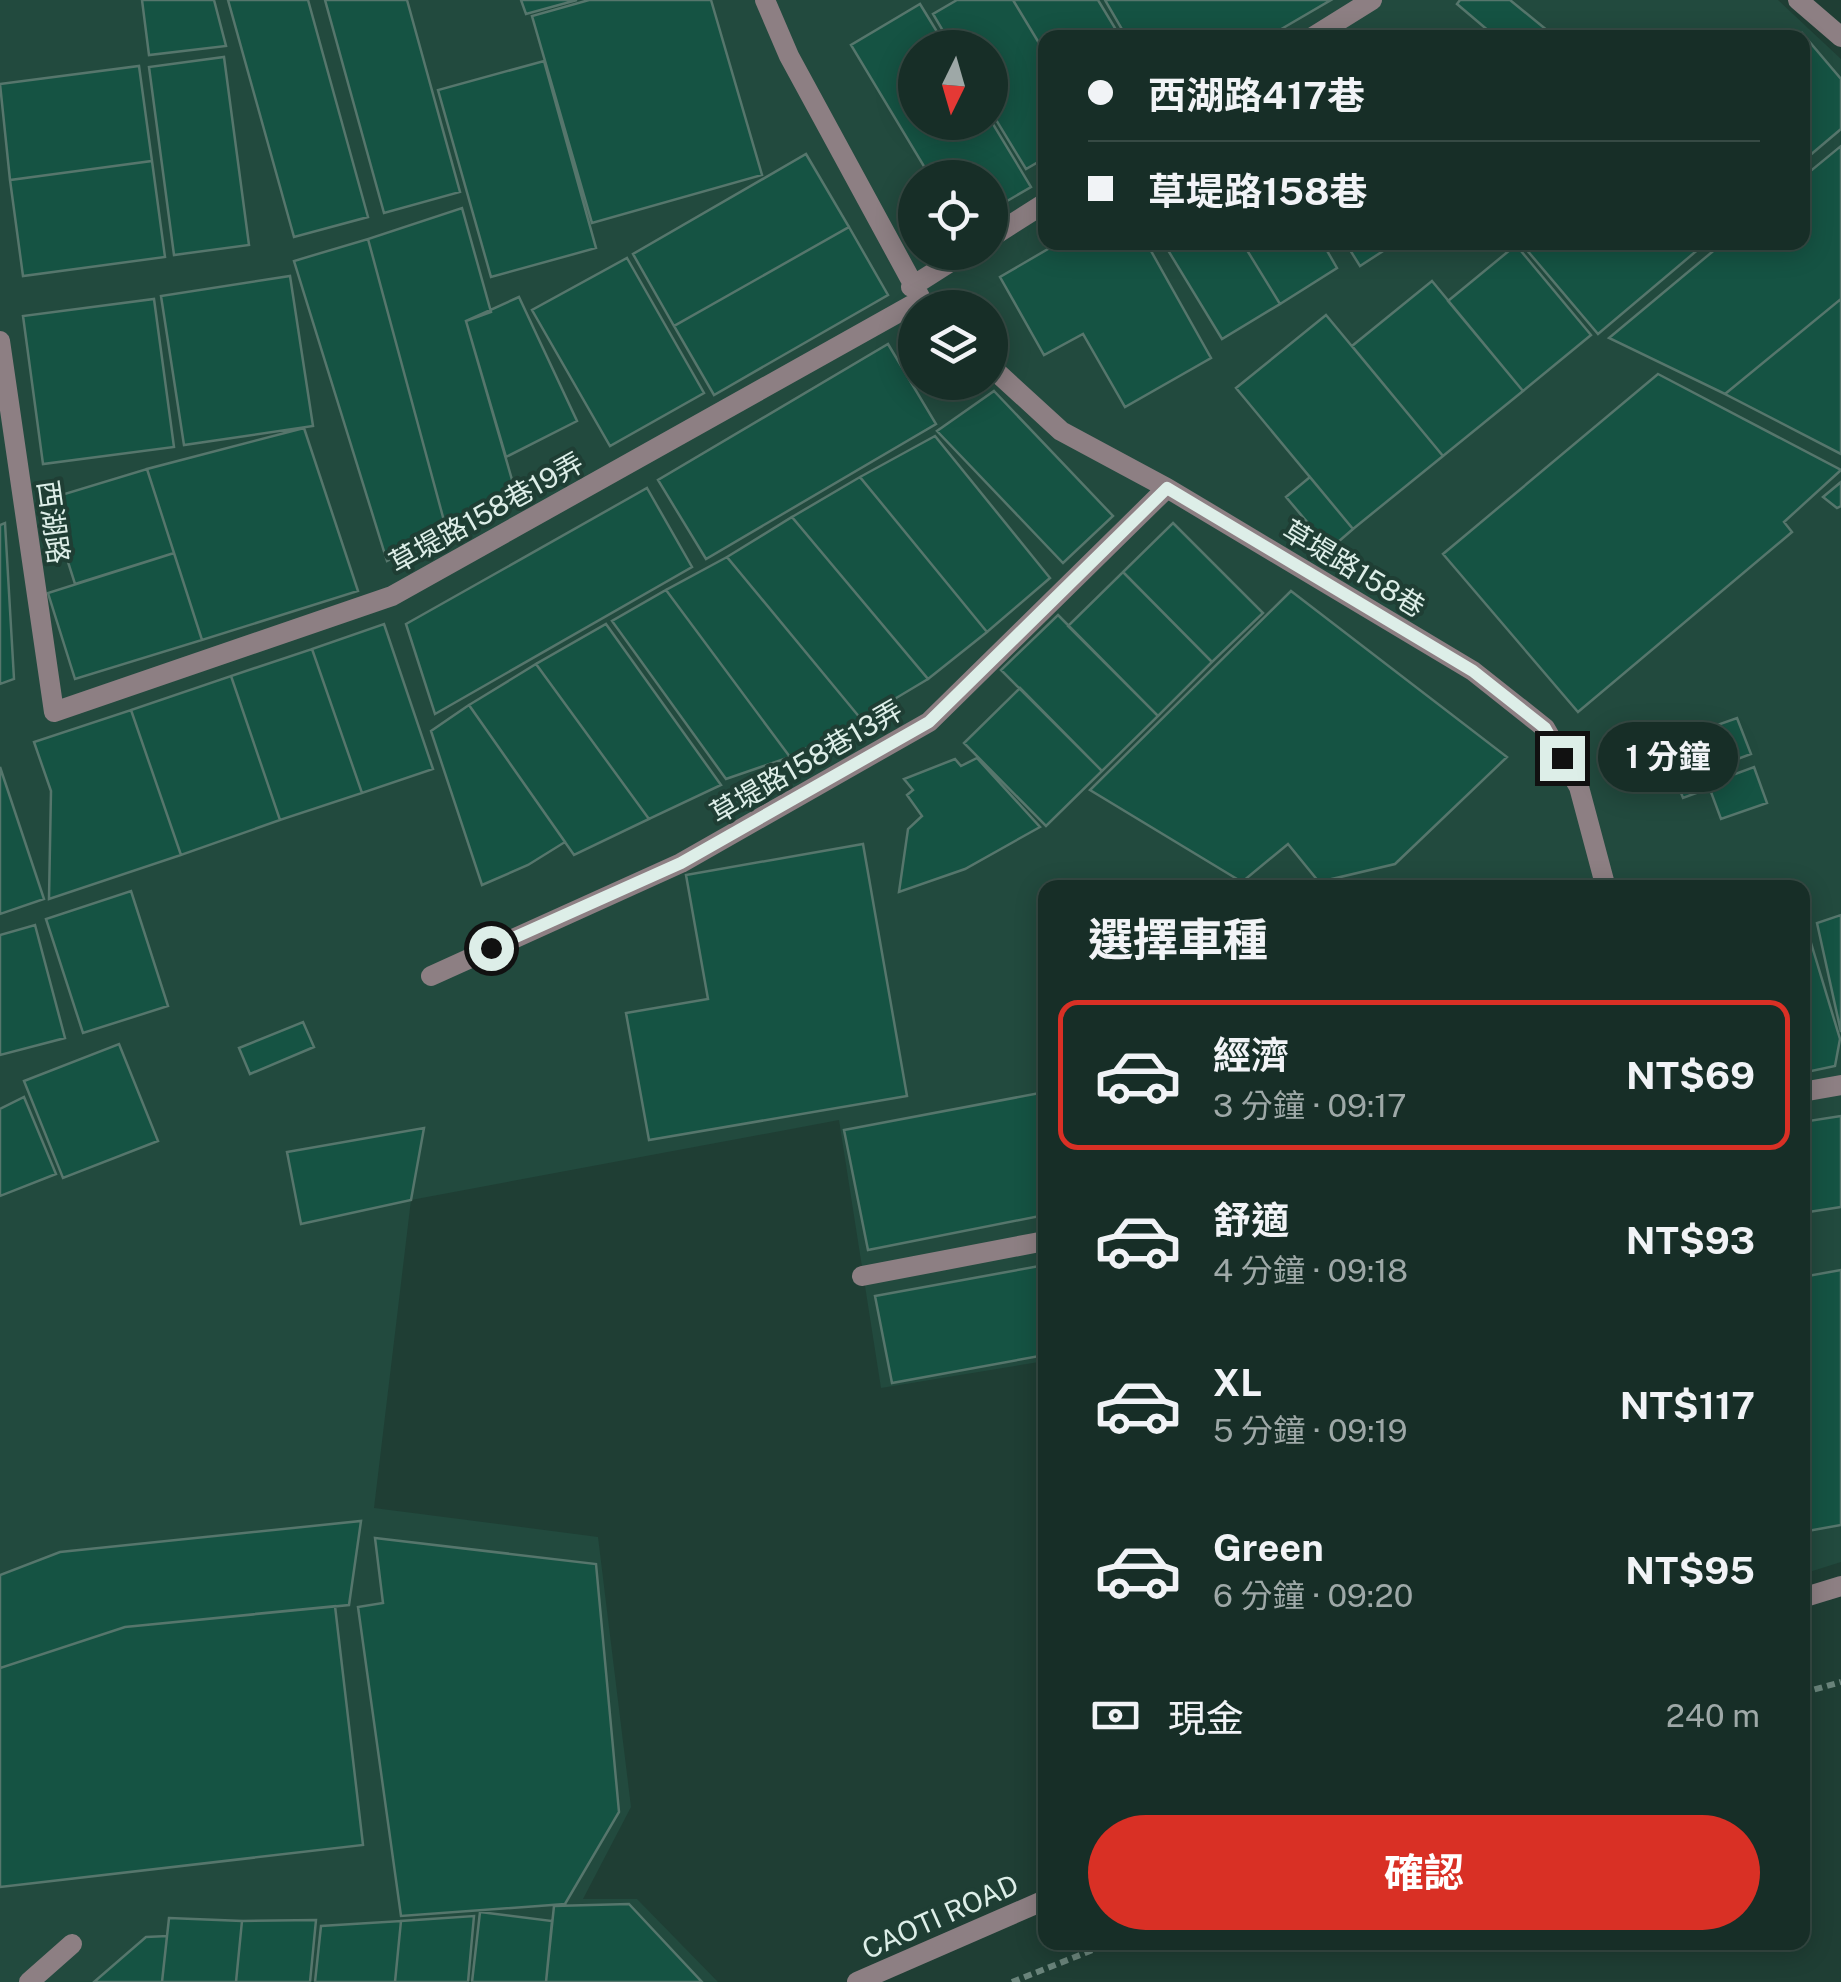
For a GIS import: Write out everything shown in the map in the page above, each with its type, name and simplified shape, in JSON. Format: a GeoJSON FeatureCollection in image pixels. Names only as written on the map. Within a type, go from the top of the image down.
{"type":"FeatureCollection","features":[{"type":"Feature","properties":{"kind":"street"},"geometry":{"type":"LineString","coordinates":[[765,0],[788,56],[915,290]]}},
{"type":"Feature","properties":{"kind":"street"},"geometry":{"type":"LineString","coordinates":[[1325,30],[1372,0]]}},
{"type":"Feature","properties":{"kind":"street"},"geometry":{"type":"LineString","coordinates":[[1798,0],[1841,37]]}},
{"type":"Feature","properties":{"kind":"street"},"geometry":{"type":"LineString","coordinates":[[1008,227],[1038,208]]}},
{"type":"Feature","properties":{"kind":"street","name":"草堤路158巷19弄"},"geometry":{"type":"LineString","coordinates":[[927,290],[948,270]]}},
{"type":"Feature","properties":{"kind":"street","name":"草堤路158巷19弄"},"geometry":{"type":"LineString","coordinates":[[54,712],[392,596],[898,310]]}},
{"type":"Feature","properties":{"kind":"street","name":"西湖路"},"geometry":{"type":"LineString","coordinates":[[0,341],[54,712]]}},
{"type":"Feature","properties":{"kind":"street","name":"草堤路158巷"},"geometry":{"type":"LineString","coordinates":[[1008,382],[1061,431],[1167,488],[1473,671],[1545,728],[1580,787],[1604,880]]}},
{"type":"Feature","properties":{"kind":"street","name":"草堤路158巷13弄"},"geometry":{"type":"LineString","coordinates":[[432,976],[681,863],[929,722],[1167,488]]}},
{"type":"Feature","properties":{"kind":"street"},"geometry":{"type":"LineString","coordinates":[[1810,1090],[1841,1084]]}},
{"type":"Feature","properties":{"kind":"street"},"geometry":{"type":"LineString","coordinates":[[862,1276],[1038,1242]]}},
{"type":"Feature","properties":{"kind":"street"},"geometry":{"type":"LineString","coordinates":[[1810,1596],[1841,1586]]}},
{"type":"Feature","properties":{"kind":"street","name":"CAOTI ROAD"},"geometry":{"type":"LineString","coordinates":[[857,1982],[1038,1903]]}},
{"type":"Feature","properties":{"kind":"street"},"geometry":{"type":"LineString","coordinates":[[28,1982],[72,1944]]}},
{"type":"Feature","properties":{"kind":"path"},"geometry":{"type":"LineString","coordinates":[[1810,1691],[1841,1682]]}},
{"type":"Feature","properties":{"kind":"path"},"geometry":{"type":"LineString","coordinates":[[1012,1982],[1093,1950]]}},
{"type":"Feature","properties":{"kind":"shaded area"},"geometry":{"type":"Polygon","coordinates":[[[0,0],[1778,0],[1841,59],[1841,1562],[1810,1572],[1810,880],[1038,880],[1038,1362],[881,1388],[839,1120],[411,1200],[374,1508],[598,1537],[631,1807],[583,1899],[637,1899],[718,1982],[0,1982],[0,0]]]}},
{"type":"Feature","properties":{"kind":"building"},"geometry":{"type":"Polygon","coordinates":[[[142,0],[214,0],[226,46],[149,55],[142,0]]]}},
{"type":"Feature","properties":{"kind":"building"},"geometry":{"type":"Polygon","coordinates":[[[228,0],[308,0],[368,217],[294,237],[228,0]]]}},
{"type":"Feature","properties":{"kind":"building"},"geometry":{"type":"Polygon","coordinates":[[[325,0],[407,0],[460,192],[384,213],[325,0]]]}},
{"type":"Feature","properties":{"kind":"building"},"geometry":{"type":"Polygon","coordinates":[[[521,0],[577,0],[526,14],[521,0]]]}},
{"type":"Feature","properties":{"kind":"building"},"geometry":{"type":"Polygon","coordinates":[[[589,0],[711,0],[762,175],[592,223],[532,16],[589,0]]]}},
{"type":"Feature","properties":{"kind":"building"},"geometry":{"type":"Polygon","coordinates":[[[957,0],[1013,0],[1038,41],[1038,162],[1026,169],[1008,140],[1008,30],[942,30],[933,14],[957,0]]]}},
{"type":"Feature","properties":{"kind":"building"},"geometry":{"type":"Polygon","coordinates":[[[1013,0],[1098,0],[1116,30],[1038,30],[1038,41],[1013,0]]]}},
{"type":"Feature","properties":{"kind":"building"},"geometry":{"type":"Polygon","coordinates":[[[1105,0],[1331,0],[1280,30],[1122,30],[1105,0]]]}},
{"type":"Feature","properties":{"kind":"building"},"geometry":{"type":"Polygon","coordinates":[[[1460,0],[1510,0],[1547,30],[1488,30],[1457,4],[1460,0]]]}},
{"type":"Feature","properties":{"kind":"building"},"geometry":{"type":"Polygon","coordinates":[[[920,4],[936,30],[898,30],[898,123],[851,45],[920,4]]]}},
{"type":"Feature","properties":{"kind":"building"},"geometry":{"type":"Polygon","coordinates":[[[1810,42],[1841,79],[1841,129],[1810,155],[1810,42]]]}},
{"type":"Feature","properties":{"kind":"building"},"geometry":{"type":"Polygon","coordinates":[[[224,57],[249,245],[174,255],[149,67],[224,57]]]}},
{"type":"Feature","properties":{"kind":"building"},"geometry":{"type":"Polygon","coordinates":[[[544,61],[596,248],[491,277],[438,90],[544,61]]]}},
{"type":"Feature","properties":{"kind":"building"},"geometry":{"type":"Polygon","coordinates":[[[139,66],[152,161],[10,180],[0,84],[139,66]]]}},
{"type":"Feature","properties":{"kind":"building"},"geometry":{"type":"Polygon","coordinates":[[[908,140],[1003,140],[1031,187],[1008,200],[1008,160],[920,160],[908,140]]]}},
{"type":"Feature","properties":{"kind":"building"},"geometry":{"type":"Polygon","coordinates":[[[1841,146],[1841,299],[1725,394],[1609,338],[1714,250],[1810,250],[1810,171],[1841,146]]]}},
{"type":"Feature","properties":{"kind":"building"},"geometry":{"type":"Polygon","coordinates":[[[806,154],[849,227],[674,326],[633,254],[806,154]]]}},
{"type":"Feature","properties":{"kind":"building"},"geometry":{"type":"Polygon","coordinates":[[[152,161],[165,257],[23,276],[10,180],[152,161]]]}},
{"type":"Feature","properties":{"kind":"building"},"geometry":{"type":"Polygon","coordinates":[[[462,208],[491,312],[466,321],[517,497],[447,532],[368,239],[462,208]]]}},
{"type":"Feature","properties":{"kind":"building"},"geometry":{"type":"Polygon","coordinates":[[[849,227],[888,295],[714,395],[674,326],[849,227]]]}},
{"type":"Feature","properties":{"kind":"building"},"geometry":{"type":"Polygon","coordinates":[[[368,239],[447,532],[387,561],[294,261],[368,239]]]}},
{"type":"Feature","properties":{"kind":"building"},"geometry":{"type":"Polygon","coordinates":[[[1046,250],[1150,250],[1211,358],[1125,407],[1083,334],[1044,355],[1000,277],[1046,250]]]}},
{"type":"Feature","properties":{"kind":"building"},"geometry":{"type":"Polygon","coordinates":[[[1168,250],[1247,250],[1280,304],[1222,339],[1168,250]]]}},
{"type":"Feature","properties":{"kind":"building"},"geometry":{"type":"Polygon","coordinates":[[[1247,250],[1327,250],[1337,268],[1280,304],[1247,250]]]}},
{"type":"Feature","properties":{"kind":"building"},"geometry":{"type":"Polygon","coordinates":[[[1350,250],[1385,250],[1360,266],[1350,250]]]}},
{"type":"Feature","properties":{"kind":"building"},"geometry":{"type":"Polygon","coordinates":[[[1510,250],[1520,250],[1591,335],[1523,391],[1448,301],[1510,250]]]}},
{"type":"Feature","properties":{"kind":"building"},"geometry":{"type":"Polygon","coordinates":[[[1527,250],[1698,250],[1598,334],[1527,250]]]}},
{"type":"Feature","properties":{"kind":"building"},"geometry":{"type":"Polygon","coordinates":[[[627,258],[704,393],[610,446],[532,310],[627,258]]]}},
{"type":"Feature","properties":{"kind":"building"},"geometry":{"type":"Polygon","coordinates":[[[290,276],[313,426],[184,445],[161,296],[290,276]]]}},
{"type":"Feature","properties":{"kind":"building"},"geometry":{"type":"Polygon","coordinates":[[[1432,281],[1523,391],[1443,456],[1352,346],[1432,281]]]}},
{"type":"Feature","properties":{"kind":"building"},"geometry":{"type":"Polygon","coordinates":[[[519,297],[577,421],[506,457],[466,321],[519,297]]]}},
{"type":"Feature","properties":{"kind":"building"},"geometry":{"type":"Polygon","coordinates":[[[154,299],[174,447],[43,464],[23,316],[154,299]]]}},
{"type":"Feature","properties":{"kind":"building"},"geometry":{"type":"Polygon","coordinates":[[[1841,299],[1841,454],[1725,394],[1841,299]]]}},
{"type":"Feature","properties":{"kind":"building"},"geometry":{"type":"Polygon","coordinates":[[[1326,315],[1443,456],[1353,529],[1236,388],[1326,315]]]}},
{"type":"Feature","properties":{"kind":"building"},"geometry":{"type":"Polygon","coordinates":[[[888,344],[898,361],[898,400],[922,400],[936,424],[706,559],[658,480],[888,344]]]}},
{"type":"Feature","properties":{"kind":"building"},"geometry":{"type":"Polygon","coordinates":[[[1658,374],[1841,470],[1784,522],[1792,532],[1578,712],[1443,554],[1658,374]]]}},
{"type":"Feature","properties":{"kind":"building"},"geometry":{"type":"Polygon","coordinates":[[[981,400],[1003,400],[1113,516],[1063,563],[937,431],[981,400]]]}},
{"type":"Feature","properties":{"kind":"building"},"geometry":{"type":"Polygon","coordinates":[[[304,428],[358,591],[202,640],[147,469],[304,428]]]}},
{"type":"Feature","properties":{"kind":"building"},"geometry":{"type":"Polygon","coordinates":[[[935,436],[1050,578],[987,632],[860,477],[935,436]]]}},
{"type":"Feature","properties":{"kind":"building"},"geometry":{"type":"Polygon","coordinates":[[[147,469],[174,553],[75,584],[48,499],[147,469]]]}},
{"type":"Feature","properties":{"kind":"building"},"geometry":{"type":"Polygon","coordinates":[[[860,477],[987,632],[928,679],[792,517],[860,477]]]}},
{"type":"Feature","properties":{"kind":"building"},"geometry":{"type":"Polygon","coordinates":[[[1310,477],[1353,529],[1330,549],[1286,497],[1310,477]]]}},
{"type":"Feature","properties":{"kind":"building"},"geometry":{"type":"Polygon","coordinates":[[[1841,482],[1841,506],[1837,508],[1823,497],[1841,482]]]}},
{"type":"Feature","properties":{"kind":"building"},"geometry":{"type":"Polygon","coordinates":[[[647,488],[692,567],[435,714],[406,624],[647,488]]]}},
{"type":"Feature","properties":{"kind":"building"},"geometry":{"type":"Polygon","coordinates":[[[792,517],[928,679],[861,719],[727,557],[792,517]]]}},
{"type":"Feature","properties":{"kind":"building"},"geometry":{"type":"Polygon","coordinates":[[[5,523],[14,679],[0,684],[0,525],[5,523]]]}},
{"type":"Feature","properties":{"kind":"building"},"geometry":{"type":"Polygon","coordinates":[[[1173,523],[1263,613],[1212,662],[1123,572],[1173,523]]]}},
{"type":"Feature","properties":{"kind":"building"},"geometry":{"type":"Polygon","coordinates":[[[174,553],[202,640],[75,679],[48,593],[174,553]]]}},
{"type":"Feature","properties":{"kind":"building"},"geometry":{"type":"Polygon","coordinates":[[[727,557],[861,719],[790,757],[666,590],[727,557]]]}},
{"type":"Feature","properties":{"kind":"building"},"geometry":{"type":"Polygon","coordinates":[[[1123,572],[1212,662],[1158,716],[1068,626],[1123,572]]]}},
{"type":"Feature","properties":{"kind":"building"},"geometry":{"type":"Polygon","coordinates":[[[666,590],[790,757],[726,779],[612,621],[666,590]]]}},
{"type":"Feature","properties":{"kind":"building"},"geometry":{"type":"Polygon","coordinates":[[[1291,591],[1507,757],[1395,864],[1327,880],[1317,880],[1288,844],[1244,880],[1239,880],[1090,790],[1291,591]]]}},
{"type":"Feature","properties":{"kind":"building"},"geometry":{"type":"Polygon","coordinates":[[[1058,615],[1158,716],[1102,771],[1001,670],[1058,615]]]}},
{"type":"Feature","properties":{"kind":"building"},"geometry":{"type":"Polygon","coordinates":[[[384,624],[433,769],[362,793],[312,649],[384,624]]]}},
{"type":"Feature","properties":{"kind":"building"},"geometry":{"type":"Polygon","coordinates":[[[606,624],[721,785],[649,819],[536,664],[606,624]]]}},
{"type":"Feature","properties":{"kind":"building"},"geometry":{"type":"Polygon","coordinates":[[[312,649],[362,793],[280,820],[231,676],[312,649]]]}},
{"type":"Feature","properties":{"kind":"building"},"geometry":{"type":"Polygon","coordinates":[[[536,664],[649,819],[574,855],[469,705],[536,664]]]}},
{"type":"Feature","properties":{"kind":"building"},"geometry":{"type":"Polygon","coordinates":[[[231,676],[280,820],[181,855],[131,710],[231,676]]]}},
{"type":"Feature","properties":{"kind":"building"},"geometry":{"type":"Polygon","coordinates":[[[1020,688],[1102,771],[1046,826],[964,743],[1020,688]]]}},
{"type":"Feature","properties":{"kind":"building"},"geometry":{"type":"Polygon","coordinates":[[[469,705],[565,842],[528,865],[482,885],[431,731],[469,705]]]}},
{"type":"Feature","properties":{"kind":"building"},"geometry":{"type":"Polygon","coordinates":[[[131,710],[181,855],[49,899],[51,791],[34,742],[131,710]]]}},
{"type":"Feature","properties":{"kind":"building"},"geometry":{"type":"Polygon","coordinates":[[[1737,718],[1751,754],[1700,773],[1686,736],[1737,718]]]}},
{"type":"Feature","properties":{"kind":"building"},"geometry":{"type":"Polygon","coordinates":[[[977,758],[1040,827],[965,869],[899,892],[908,829],[922,816],[907,795],[913,790],[904,779],[955,759],[961,766],[977,758]]]}},
{"type":"Feature","properties":{"kind":"building"},"geometry":{"type":"Polygon","coordinates":[[[0,767],[44,899],[0,914],[0,767]]]}},
{"type":"Feature","properties":{"kind":"building"},"geometry":{"type":"Polygon","coordinates":[[[1754,767],[1767,803],[1721,819],[1708,784],[1754,767]]]}},
{"type":"Feature","properties":{"kind":"building"},"geometry":{"type":"Polygon","coordinates":[[[1692,774],[1699,792],[1683,798],[1676,780],[1692,774]]]}},
{"type":"Feature","properties":{"kind":"building"},"geometry":{"type":"Polygon","coordinates":[[[863,844],[907,1096],[649,1140],[626,1013],[708,999],[686,875],[863,844]]]}},
{"type":"Feature","properties":{"kind":"building"},"geometry":{"type":"Polygon","coordinates":[[[131,891],[168,1006],[83,1033],[46,919],[131,891]]]}},
{"type":"Feature","properties":{"kind":"building"},"geometry":{"type":"Polygon","coordinates":[[[1841,915],[1841,1032],[1817,923],[1841,915]]]}},
{"type":"Feature","properties":{"kind":"building"},"geometry":{"type":"Polygon","coordinates":[[[35,925],[65,1038],[0,1055],[0,935],[35,925]]]}},
{"type":"Feature","properties":{"kind":"building"},"geometry":{"type":"Polygon","coordinates":[[[1810,940],[1840,1039],[1835,1066],[1810,1071],[1810,940]]]}},
{"type":"Feature","properties":{"kind":"building"},"geometry":{"type":"Polygon","coordinates":[[[303,1022],[314,1047],[250,1074],[239,1048],[303,1022]]]}},
{"type":"Feature","properties":{"kind":"building"},"geometry":{"type":"Polygon","coordinates":[[[119,1044],[158,1141],[63,1178],[24,1081],[119,1044]]]}},
{"type":"Feature","properties":{"kind":"building"},"geometry":{"type":"Polygon","coordinates":[[[1038,1093],[1038,1216],[868,1250],[844,1130],[1038,1093]]]}},
{"type":"Feature","properties":{"kind":"building"},"geometry":{"type":"Polygon","coordinates":[[[24,1097],[56,1174],[0,1196],[0,1109],[24,1097]]]}},
{"type":"Feature","properties":{"kind":"building"},"geometry":{"type":"Polygon","coordinates":[[[1841,1116],[1841,1207],[1810,1212],[1810,1121],[1841,1116]]]}},
{"type":"Feature","properties":{"kind":"building"},"geometry":{"type":"Polygon","coordinates":[[[424,1128],[411,1200],[301,1224],[287,1152],[424,1128]]]}},
{"type":"Feature","properties":{"kind":"building"},"geometry":{"type":"Polygon","coordinates":[[[1038,1266],[1038,1356],[892,1383],[875,1296],[1038,1266]]]}},
{"type":"Feature","properties":{"kind":"building"},"geometry":{"type":"Polygon","coordinates":[[[1841,1270],[1841,1525],[1810,1531],[1810,1276],[1841,1270]]]}},
{"type":"Feature","properties":{"kind":"building"},"geometry":{"type":"Polygon","coordinates":[[[361,1521],[349,1605],[125,1627],[0,1668],[0,1575],[60,1552],[361,1521]]]}},
{"type":"Feature","properties":{"kind":"building"},"geometry":{"type":"Polygon","coordinates":[[[375,1538],[596,1564],[619,1812],[565,1904],[401,1916],[358,1607],[383,1603],[375,1538]]]}},
{"type":"Feature","properties":{"kind":"building"},"geometry":{"type":"Polygon","coordinates":[[[335,1606],[363,1845],[0,1887],[0,1668],[125,1627],[335,1606]]]}},
{"type":"Feature","properties":{"kind":"building"},"geometry":{"type":"Polygon","coordinates":[[[629,1904],[702,1982],[546,1982],[554,1906],[629,1904]]]}},
{"type":"Feature","properties":{"kind":"building"},"geometry":{"type":"Polygon","coordinates":[[[480,1912],[552,1921],[546,1982],[472,1982],[480,1912]]]}},
{"type":"Feature","properties":{"kind":"building"},"geometry":{"type":"Polygon","coordinates":[[[474,1916],[468,1982],[395,1982],[401,1921],[474,1916]]]}},
{"type":"Feature","properties":{"kind":"building"},"geometry":{"type":"Polygon","coordinates":[[[169,1918],[242,1921],[236,1982],[162,1982],[169,1918]]]}},
{"type":"Feature","properties":{"kind":"building"},"geometry":{"type":"Polygon","coordinates":[[[316,1920],[310,1982],[236,1982],[242,1921],[316,1920]]]}},
{"type":"Feature","properties":{"kind":"building"},"geometry":{"type":"Polygon","coordinates":[[[401,1921],[395,1982],[315,1982],[321,1926],[401,1921]]]}},
{"type":"Feature","properties":{"kind":"building"},"geometry":{"type":"Polygon","coordinates":[[[167,1936],[162,1982],[94,1982],[146,1937],[167,1936]]]}},
{"type":"Feature","properties":{"kind":"route"},"geometry":{"type":"LineString","coordinates":[[491,948],[681,863],[929,722],[1167,488],[1473,671],[1545,728],[1562,758]]}}]}
